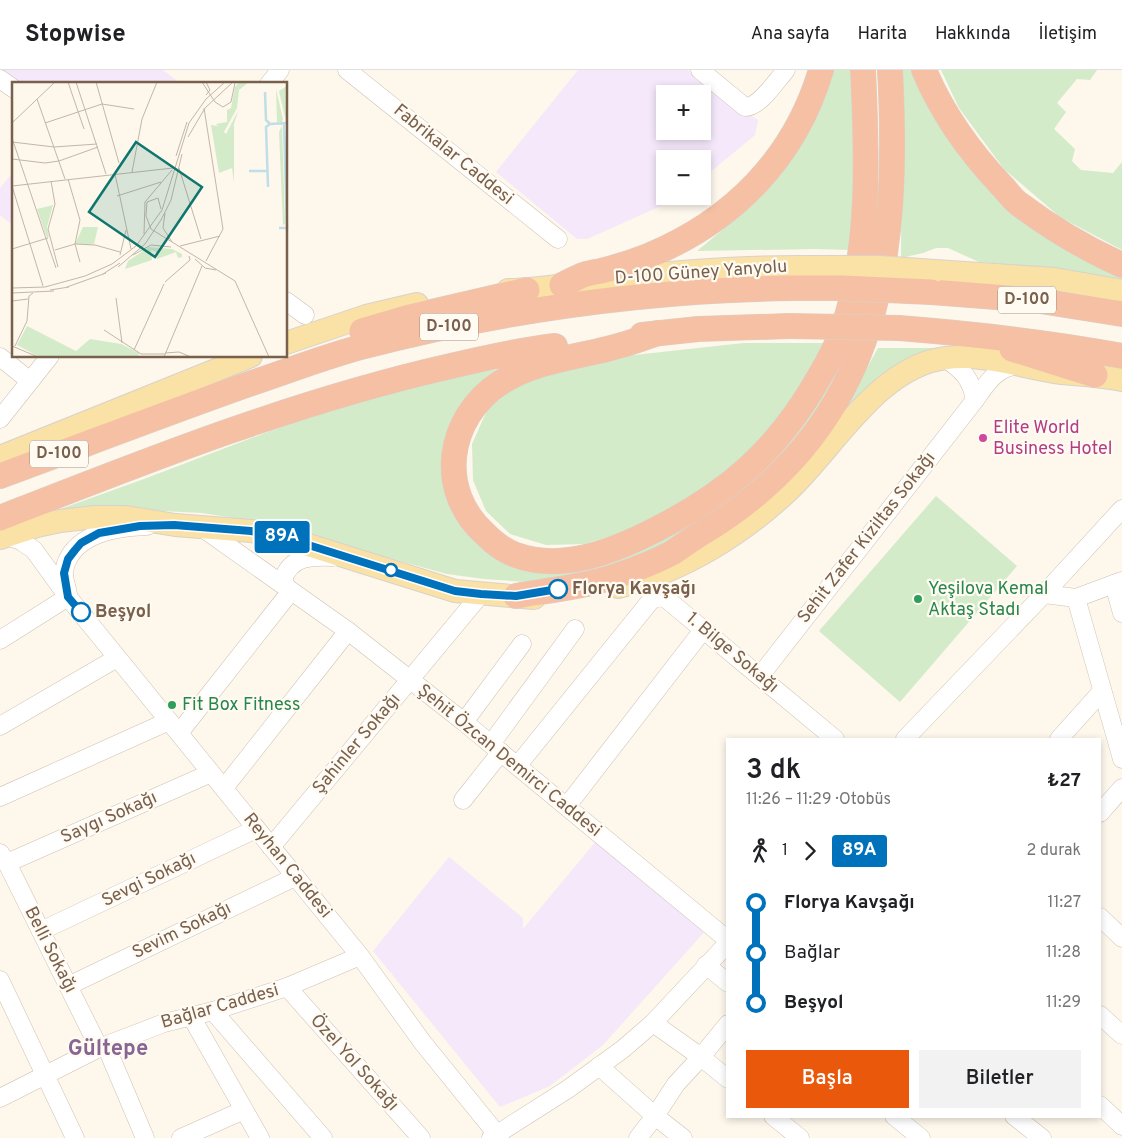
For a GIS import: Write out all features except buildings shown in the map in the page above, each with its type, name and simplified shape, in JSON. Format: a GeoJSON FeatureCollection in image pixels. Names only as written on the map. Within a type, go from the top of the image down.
{"type":"FeatureCollection","features":[{"type":"Feature","properties":{"kind":"highway"},"geometry":{"type":"LineString","coordinates":[[562,285],[584,275],[624,264],[666,249],[690,236],[730,208],[752,189],[790,141],[802,119],[821,70]]}},
{"type":"Feature","properties":{"kind":"highway"},"geometry":{"type":"LineString","coordinates":[[658,333],[606,349],[528,368],[500,383],[477,403],[467,416],[455,445],[454,475],[457,493],[464,510],[475,526],[492,541],[515,555],[553,561],[576,560],[604,552],[639,538],[691,511],[718,493],[756,460],[790,425],[832,354],[842,330],[860,256],[864,212],[866,150],[863,70]]}},
{"type":"Feature","properties":{"kind":"highway"},"geometry":{"type":"LineString","coordinates":[[516,596],[616,577],[670,554],[721,521],[762,490],[798,455],[817,429],[840,394],[861,352],[868,331],[885,257],[890,221],[892,174],[890,70]]}},
{"type":"Feature","properties":{"kind":"highway"},"geometry":{"type":"LineString","coordinates":[[924,70],[941,105],[961,136],[987,170],[1018,203],[1079,243],[1122,265]]}},
{"type":"Feature","properties":{"kind":"highway","name":"D-100"},"geometry":{"type":"LineString","coordinates":[[0,476],[318,360],[361,348],[492,318],[569,306],[675,293],[736,289],[795,278],[842,288],[933,281],[1122,314]]}},
{"type":"Feature","properties":{"kind":"highway"},"geometry":{"type":"LineString","coordinates":[[288,355],[406,318],[527,290]]}},
{"type":"Feature","properties":{"kind":"highway","name":"D-100"},"geometry":{"type":"LineString","coordinates":[[2,531],[194,444],[323,400],[406,376],[480,359],[550,346],[698,329],[789,326],[899,328],[968,333],[1053,343],[1122,356]]}},
{"type":"Feature","properties":{"kind":"highway"},"geometry":{"type":"LineString","coordinates":[[968,333],[1002,346],[1095,375]]}},
{"type":"Feature","properties":{"kind":"highway"},"geometry":{"type":"LineString","coordinates":[[118,432],[151,413],[197,391],[237,373],[279,358]]}},
{"type":"Feature","properties":{"kind":"main road","name":"D-100 Güney Yanyolu"},"geometry":{"type":"LineString","coordinates":[[288,342],[341,324],[394,309],[500,290],[527,290],[669,272],[755,267],[795,278]]}},
{"type":"Feature","properties":{"kind":"main road"},"geometry":{"type":"LineString","coordinates":[[933,281],[1055,279],[1122,292]]}},
{"type":"Feature","properties":{"kind":"main road"},"geometry":{"type":"LineString","coordinates":[[0,456],[246,358]]}},
{"type":"Feature","properties":{"kind":"main road"},"geometry":{"type":"LineString","coordinates":[[2,531],[95,517],[126,517],[174,525],[251,531],[286,538],[455,591],[538,598],[595,593],[624,586],[676,568],[724,540],[772,505],[814,464],[858,412],[877,393],[897,378],[920,366],[945,358],[978,358],[1062,373],[1095,375],[1122,380]]}},
{"type":"Feature","properties":{"kind":"street"},"geometry":{"type":"LineString","coordinates":[[271,82],[280,70]]}},
{"type":"Feature","properties":{"kind":"street","name":"Fabrikalar Caddesi"},"geometry":{"type":"LineString","coordinates":[[347,70],[558,239]]}},
{"type":"Feature","properties":{"kind":"street"},"geometry":{"type":"LineString","coordinates":[[700,70],[745,106],[751,107],[761,100],[786,70]]}},
{"type":"Feature","properties":{"kind":"street"},"geometry":{"type":"LineString","coordinates":[[0,78],[12,87]]}},
{"type":"Feature","properties":{"kind":"street"},"geometry":{"type":"LineString","coordinates":[[288,302],[305,315]]}},
{"type":"Feature","properties":{"kind":"street"},"geometry":{"type":"LineString","coordinates":[[0,357],[30,381]]}},
{"type":"Feature","properties":{"kind":"street"},"geometry":{"type":"LineString","coordinates":[[0,419],[48,358]]}},
{"type":"Feature","properties":{"kind":"street"},"geometry":{"type":"LineString","coordinates":[[945,358],[967,376],[973,387],[975,400]]}},
{"type":"Feature","properties":{"kind":"street","name":"Sehit Zafer Kiziltas Sokağı"},"geometry":{"type":"LineString","coordinates":[[760,676],[989,380],[999,371],[1010,366],[1021,365]]}},
{"type":"Feature","properties":{"kind":"street"},"geometry":{"type":"LineString","coordinates":[[908,738],[1122,509]]}},
{"type":"Feature","properties":{"kind":"street"},"geometry":{"type":"LineString","coordinates":[[0,640],[68,597],[64,573],[68,559],[81,543],[99,533],[109,531],[140,526],[174,525]]}},
{"type":"Feature","properties":{"kind":"street","name":"Şehit Özcan Demirci Caddesi"},"geometry":{"type":"LineString","coordinates":[[201,527],[348,631],[464,722],[726,940]]}},
{"type":"Feature","properties":{"kind":"street","name":"Reyhan Caddesi"},"geometry":{"type":"LineString","coordinates":[[2,531],[34,550],[68,597],[360,956],[422,1043],[496,1137]]}},
{"type":"Feature","properties":{"kind":"street"},"geometry":{"type":"LineString","coordinates":[[0,797],[174,727],[289,589],[283,581],[285,573],[291,565],[312,556],[349,558]]}},
{"type":"Feature","properties":{"kind":"street"},"geometry":{"type":"LineString","coordinates":[[1044,594],[1076,598],[1118,582],[1122,613]]}},
{"type":"Feature","properties":{"kind":"street","name":"Şahinler Sokağı"},"geometry":{"type":"LineString","coordinates":[[271,847],[481,594]]}},
{"type":"Feature","properties":{"kind":"street","name":"1. Bilge Sokağı"},"geometry":{"type":"LineString","coordinates":[[518,766],[652,599],[664,597],[834,738]]}},
{"type":"Feature","properties":{"kind":"street"},"geometry":{"type":"LineString","coordinates":[[1076,598],[1122,759]]}},
{"type":"Feature","properties":{"kind":"street"},"geometry":{"type":"LineString","coordinates":[[463,800],[575,629]]}},
{"type":"Feature","properties":{"kind":"street"},"geometry":{"type":"LineString","coordinates":[[566,806],[703,630]]}},
{"type":"Feature","properties":{"kind":"street"},"geometry":{"type":"LineString","coordinates":[[224,788],[348,631]]}},
{"type":"Feature","properties":{"kind":"street"},"geometry":{"type":"LineString","coordinates":[[464,722],[522,644]]}},
{"type":"Feature","properties":{"kind":"street"},"geometry":{"type":"LineString","coordinates":[[0,726],[117,658]]}},
{"type":"Feature","properties":{"kind":"street"},"geometry":{"type":"LineString","coordinates":[[1060,738],[1102,691]]}},
{"type":"Feature","properties":{"kind":"street","name":"Saygı Sokağı"},"geometry":{"type":"LineString","coordinates":[[3,858],[211,773]]}},
{"type":"Feature","properties":{"kind":"street"},"geometry":{"type":"LineString","coordinates":[[1101,813],[1122,788]]}},
{"type":"Feature","properties":{"kind":"street","name":"Sevgi Sokağı"},"geometry":{"type":"LineString","coordinates":[[41,931],[256,829]]}},
{"type":"Feature","properties":{"kind":"street","name":"Belli Sokağı"},"geometry":{"type":"LineString","coordinates":[[3,858],[68,986],[103,1047],[145,1138]]}},
{"type":"Feature","properties":{"kind":"street","name":"Sevim Sokağı"},"geometry":{"type":"LineString","coordinates":[[68,986],[295,877]]}},
{"type":"Feature","properties":{"kind":"street"},"geometry":{"type":"LineString","coordinates":[[1101,918],[1122,938]]}},
{"type":"Feature","properties":{"kind":"street"},"geometry":{"type":"LineString","coordinates":[[496,1137],[568,1089],[653,1023],[726,944]]}},
{"type":"Feature","properties":{"kind":"street","name":"Bağlar Caddesi"},"geometry":{"type":"LineString","coordinates":[[0,1098],[103,1047],[164,1023],[213,1011],[287,987],[360,956]]}},
{"type":"Feature","properties":{"kind":"street"},"geometry":{"type":"LineString","coordinates":[[706,966],[726,981]]}},
{"type":"Feature","properties":{"kind":"street"},"geometry":{"type":"LineString","coordinates":[[0,980],[7,1012],[46,1076],[75,1138]]}},
{"type":"Feature","properties":{"kind":"street","name":"Özel Yol Sokağı"},"geometry":{"type":"LineString","coordinates":[[287,987],[421,1138]]}},
{"type":"Feature","properties":{"kind":"street"},"geometry":{"type":"LineString","coordinates":[[213,1011],[323,1138]]}},
{"type":"Feature","properties":{"kind":"street"},"geometry":{"type":"LineString","coordinates":[[191,1016],[260,1138]]}},
{"type":"Feature","properties":{"kind":"street"},"geometry":{"type":"LineString","coordinates":[[1101,1016],[1122,1034]]}},
{"type":"Feature","properties":{"kind":"street"},"geometry":{"type":"LineString","coordinates":[[653,1023],[726,1077]]}},
{"type":"Feature","properties":{"kind":"street"},"geometry":{"type":"LineString","coordinates":[[638,1138],[676,1084],[726,1026]]}},
{"type":"Feature","properties":{"kind":"street"},"geometry":{"type":"LineString","coordinates":[[599,1066],[655,1116],[683,1138]]}},
{"type":"Feature","properties":{"kind":"street"},"geometry":{"type":"LineString","coordinates":[[1101,1106],[1122,1126]]}},
{"type":"Feature","properties":{"kind":"street"},"geometry":{"type":"LineString","coordinates":[[181,1138],[244,1110]]}},
{"type":"Feature","properties":{"kind":"street"},"geometry":{"type":"LineString","coordinates":[[775,1118],[800,1138]]}},
{"type":"Feature","properties":{"kind":"street"},"geometry":{"type":"LineString","coordinates":[[897,1118],[922,1138]]}},
{"type":"Feature","properties":{"kind":"street"},"geometry":{"type":"LineString","coordinates":[[1016,1118],[1039,1137]]}},
{"type":"Feature","properties":{"kind":"shaded area"},"geometry":{"type":"Polygon","coordinates":[[[0,70],[163,70],[178,82],[15,82],[0,70]]]}},
{"type":"Feature","properties":{"kind":"shaded area"},"geometry":{"type":"Polygon","coordinates":[[[578,70],[688,70],[706,85],[656,85],[656,140],[711,140],[711,89],[758,120],[755,135],[711,171],[711,150],[656,150],[656,205],[663,205],[587,239],[577,239],[496,172],[578,70]]]}},
{"type":"Feature","properties":{"kind":"shaded area"},"geometry":{"type":"Polygon","coordinates":[[[12,173],[12,224],[0,215],[0,188],[12,173]]]}},
{"type":"Feature","properties":{"kind":"shaded area"},"geometry":{"type":"Polygon","coordinates":[[[597,840],[707,929],[603,1045],[550,1086],[500,1107],[373,951],[449,857],[523,918],[523,929],[597,840]]]}},
{"type":"Feature","properties":{"kind":"green space"},"geometry":{"type":"Polygon","coordinates":[[[828,70],[855,70],[857,151],[851,250],[697,251],[727,226],[828,70]]]}},
{"type":"Feature","properties":{"kind":"green space"},"geometry":{"type":"Polygon","coordinates":[[[902,70],[916,70],[975,170],[1122,275],[1122,282],[1071,270],[979,262],[948,248],[936,248],[901,258],[902,70]]]}},
{"type":"Feature","properties":{"kind":"green space"},"geometry":{"type":"Polygon","coordinates":[[[941,70],[1097,70],[1090,80],[1077,79],[1057,103],[1066,112],[1054,129],[1075,149],[1072,161],[1081,170],[1113,173],[1122,162],[1122,250],[1060,217],[1004,169],[959,108],[941,70]]]}},
{"type":"Feature","properties":{"kind":"green space"},"geometry":{"type":"Polygon","coordinates":[[[744,343],[824,343],[791,408],[742,462],[685,505],[635,529],[585,544],[546,545],[510,534],[486,511],[473,480],[472,444],[488,408],[520,383],[559,368],[634,355],[744,343]]]}},
{"type":"Feature","properties":{"kind":"green space"},"geometry":{"type":"Polygon","coordinates":[[[844,344],[838,379],[783,458],[703,526],[597,574],[526,582],[484,579],[447,574],[252,521],[202,513],[142,510],[52,512],[320,412],[446,378],[500,369],[475,390],[447,482],[511,564],[697,518],[844,344]]]}},
{"type":"Feature","properties":{"kind":"green space"},"geometry":{"type":"Polygon","coordinates":[[[878,348],[941,348],[836,423],[878,348]]]}},
{"type":"Feature","properties":{"kind":"green space","name":"Yeşilova Kemal Aktaş Stadı"},"geometry":{"type":"Polygon","coordinates":[[[936,496],[1017,566],[900,702],[819,631],[936,496]]]}},
{"type":"Feature","properties":{"kind":"bus line","name":"89A"},"geometry":{"type":"LineString","coordinates":[[81,612],[68,597],[64,573],[68,559],[81,543],[99,533],[140,526],[174,525],[251,531],[286,538],[426,580],[455,591],[516,596],[558,589]]}},
{"type":"Feature","properties":{"kind":"place","name":"Elite World Business Hotel"},"geometry":{"type":"Point","coordinates":[983,438]}},
{"type":"Feature","properties":{"kind":"place","name":"Florya Kavşağı"},"geometry":{"type":"Point","coordinates":[558,589]}},
{"type":"Feature","properties":{"kind":"place","name":"Yeşilova Kemal Aktaş Stadı"},"geometry":{"type":"Point","coordinates":[918,599]}},
{"type":"Feature","properties":{"kind":"place","name":"Beşyol"},"geometry":{"type":"Point","coordinates":[81,612]}},
{"type":"Feature","properties":{"kind":"place","name":"Fit Box Fitness"},"geometry":{"type":"Point","coordinates":[172,705]}},
{"type":"Feature","properties":{"kind":"district","name":"Gültepe"},"geometry":{"type":"Point","coordinates":[108,1049]}}]}
